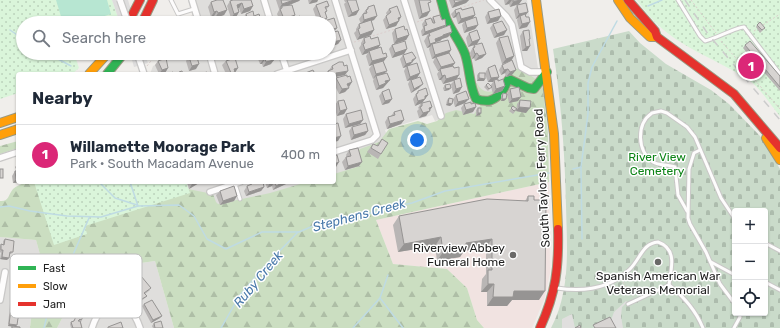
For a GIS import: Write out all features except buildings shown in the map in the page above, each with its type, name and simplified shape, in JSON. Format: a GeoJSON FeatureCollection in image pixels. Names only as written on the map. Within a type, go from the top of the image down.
{"type":"FeatureCollection","features":[{"type":"Feature","properties":{"kind":"main road"},"geometry":{"type":"LineString","coordinates":[[132,16],[140,0]]}},
{"type":"Feature","properties":{"kind":"main road"},"geometry":{"type":"LineString","coordinates":[[145,16],[153,0]]}},
{"type":"Feature","properties":{"kind":"main road"},"geometry":{"type":"LineString","coordinates":[[441,0],[446,19],[464,50],[469,67],[471,89],[476,99],[484,102],[492,101],[504,89],[506,82],[509,79],[533,90],[547,72]]}},
{"type":"Feature","properties":{"kind":"main road","name":"South Taylors Ferry Road"},"geometry":{"type":"LineString","coordinates":[[536,0],[547,72],[555,144],[558,197],[558,254],[555,287],[549,308],[540,328]]}},
{"type":"Feature","properties":{"kind":"main road"},"geometry":{"type":"LineString","coordinates":[[618,0],[630,18],[650,38],[657,37]]}},
{"type":"Feature","properties":{"kind":"main road"},"geometry":{"type":"LineString","coordinates":[[628,0],[655,31],[657,37],[734,94],[780,148]]}},
{"type":"Feature","properties":{"kind":"main road"},"geometry":{"type":"LineString","coordinates":[[91,72],[102,60]]}},
{"type":"Feature","properties":{"kind":"main road"},"geometry":{"type":"LineString","coordinates":[[109,72],[118,60]]}},
{"type":"Feature","properties":{"kind":"main road"},"geometry":{"type":"LineString","coordinates":[[0,123],[16,118]]}},
{"type":"Feature","properties":{"kind":"main road"},"geometry":{"type":"LineString","coordinates":[[761,124],[764,135],[780,160]]}},
{"type":"Feature","properties":{"kind":"main road"},"geometry":{"type":"LineString","coordinates":[[0,135],[16,130]]}},
{"type":"Feature","properties":{"kind":"street"},"geometry":{"type":"LineString","coordinates":[[120,0],[126,16]]}},
{"type":"Feature","properties":{"kind":"street"},"geometry":{"type":"LineString","coordinates":[[193,0],[196,15]]}},
{"type":"Feature","properties":{"kind":"street"},"geometry":{"type":"LineString","coordinates":[[264,0],[269,16]]}},
{"type":"Feature","properties":{"kind":"street"},"geometry":{"type":"LineString","coordinates":[[335,0],[376,137],[336,151]]}},
{"type":"Feature","properties":{"kind":"street"},"geometry":{"type":"LineString","coordinates":[[404,0],[441,116]]}},
{"type":"Feature","properties":{"kind":"street"},"geometry":{"type":"LineString","coordinates":[[490,0],[506,16],[512,25],[521,67],[530,72],[547,72]]}},
{"type":"Feature","properties":{"kind":"street"},"geometry":{"type":"LineString","coordinates":[[336,55],[351,50]]}},
{"type":"Feature","properties":{"kind":"street"},"geometry":{"type":"LineString","coordinates":[[139,60],[144,72]]}},
{"type":"Feature","properties":{"kind":"street"},"geometry":{"type":"LineString","coordinates":[[211,60],[214,72]]}},
{"type":"Feature","properties":{"kind":"street"},"geometry":{"type":"LineString","coordinates":[[283,60],[287,72],[322,60]]}},
{"type":"Feature","properties":{"kind":"street"},"geometry":{"type":"LineString","coordinates":[[0,158],[16,153]]}},
{"type":"Feature","properties":{"kind":"street"},"geometry":{"type":"LineString","coordinates":[[210,192],[235,184]]}},
{"type":"Feature","properties":{"kind":"street"},"geometry":{"type":"LineString","coordinates":[[0,300],[5,272]]}},
{"type":"Feature","properties":{"kind":"street"},"geometry":{"type":"LineString","coordinates":[[92,328],[96,318]]}},
{"type":"Feature","properties":{"kind":"street"},"geometry":{"type":"LineString","coordinates":[[135,318],[140,328]]}},
{"type":"Feature","properties":{"kind":"lane"},"geometry":{"type":"LineString","coordinates":[[171,0],[178,14],[194,8]]}},
{"type":"Feature","properties":{"kind":"lane"},"geometry":{"type":"LineString","coordinates":[[678,0],[700,36],[705,41],[718,37],[739,27],[744,27],[780,74]]}},
{"type":"Feature","properties":{"kind":"lane"},"geometry":{"type":"LineString","coordinates":[[732,214],[721,198],[695,137],[687,127],[667,113],[661,111],[652,113],[642,126],[641,141],[649,158],[656,163],[671,165],[676,168],[678,195],[687,211],[690,224],[720,284],[732,300]]}},
{"type":"Feature","properties":{"kind":"lane"},"geometry":{"type":"LineString","coordinates":[[687,211],[691,159],[694,153],[700,150]]}},
{"type":"Feature","properties":{"kind":"lane"},"geometry":{"type":"LineString","coordinates":[[238,184],[240,199]]}},
{"type":"Feature","properties":{"kind":"lane"},"geometry":{"type":"LineString","coordinates":[[555,287],[574,290],[589,290],[620,277],[631,268],[648,245],[658,242],[669,248],[672,256],[669,285]]}},
{"type":"Feature","properties":{"kind":"lane"},"geometry":{"type":"LineString","coordinates":[[767,244],[780,251]]}},
{"type":"Feature","properties":{"kind":"lane"},"geometry":{"type":"LineString","coordinates":[[710,262],[732,273]]}},
{"type":"Feature","properties":{"kind":"lane"},"geometry":{"type":"LineString","coordinates":[[768,284],[780,290]]}},
{"type":"Feature","properties":{"kind":"lane"},"geometry":{"type":"LineString","coordinates":[[628,304],[635,299],[669,285]]}},
{"type":"Feature","properties":{"kind":"lane"},"geometry":{"type":"LineString","coordinates":[[669,285],[683,298],[697,316],[703,328]]}},
{"type":"Feature","properties":{"kind":"lane"},"geometry":{"type":"LineString","coordinates":[[734,328],[740,316]]}},
{"type":"Feature","properties":{"kind":"path"},"geometry":{"type":"LineString","coordinates":[[460,8],[485,0]]}},
{"type":"Feature","properties":{"kind":"path"},"geometry":{"type":"LineString","coordinates":[[691,0],[716,34]]}},
{"type":"Feature","properties":{"kind":"path"},"geometry":{"type":"LineString","coordinates":[[417,22],[440,14]]}},
{"type":"Feature","properties":{"kind":"path"},"geometry":{"type":"LineString","coordinates":[[760,27],[780,14]]}},
{"type":"Feature","properties":{"kind":"path"},"geometry":{"type":"LineString","coordinates":[[356,42],[396,29]]}},
{"type":"Feature","properties":{"kind":"path"},"geometry":{"type":"LineString","coordinates":[[721,41],[780,108]]}},
{"type":"Feature","properties":{"kind":"path"},"geometry":{"type":"LineString","coordinates":[[145,72],[152,60]]}},
{"type":"Feature","properties":{"kind":"path"},"geometry":{"type":"LineString","coordinates":[[620,277],[635,299]]}},
{"type":"Feature","properties":{"kind":"shaded area"},"geometry":{"type":"Polygon","coordinates":[[[188,0],[527,0],[546,118],[449,117],[435,121],[432,115],[385,130],[396,164],[336,183],[336,72],[151,72],[153,66],[165,60],[336,60],[336,16],[193,16],[188,0]]]}},
{"type":"Feature","properties":{"kind":"shaded area"},"geometry":{"type":"Polygon","coordinates":[[[549,182],[550,273],[544,300],[532,328],[484,328],[477,320],[467,288],[447,269],[393,264],[376,220],[549,182]]]}},
{"type":"Feature","properties":{"kind":"shaded area"},"geometry":{"type":"Polygon","coordinates":[[[187,184],[333,184],[220,220],[192,200],[187,184]]]}},
{"type":"Feature","properties":{"kind":"shaded area"},"geometry":{"type":"Polygon","coordinates":[[[0,237],[36,240],[40,254],[10,254],[10,318],[31,318],[30,328],[0,328],[0,237]]]}},
{"type":"Feature","properties":{"kind":"shaded area"},"geometry":{"type":"Polygon","coordinates":[[[155,261],[174,328],[57,328],[62,318],[142,318],[142,263],[155,261]]]}},
{"type":"Feature","properties":{"kind":"shaded area"},"geometry":{"type":"Polygon","coordinates":[[[626,301],[627,302],[622,307],[621,316],[623,328],[608,328],[614,312],[626,301]]]}},
{"type":"Feature","properties":{"kind":"shaded area"},"geometry":{"type":"Polygon","coordinates":[[[572,314],[575,328],[562,328],[562,319],[572,314]]]}},
{"type":"Feature","properties":{"kind":"green space"},"geometry":{"type":"Polygon","coordinates":[[[0,0],[112,0],[118,16],[16,16],[16,60],[76,60],[79,68],[74,72],[16,72],[16,94],[0,99],[0,0]]]}},
{"type":"Feature","properties":{"kind":"green space"},"geometry":{"type":"Polygon","coordinates":[[[56,0],[107,0],[111,14],[105,16],[61,16],[56,0]]]}},
{"type":"Feature","properties":{"kind":"green space"},"geometry":{"type":"Polygon","coordinates":[[[637,0],[780,0],[780,116],[754,84],[734,71],[675,39],[649,16],[637,0]]]}},
{"type":"Feature","properties":{"kind":"green space","name":"River View Cemetery"},"geometry":{"type":"Polygon","coordinates":[[[629,31],[640,43],[666,64],[711,90],[729,104],[760,136],[780,169],[780,328],[551,328],[562,299],[565,284],[567,253],[564,147],[553,49],[629,31]]]}},
{"type":"Feature","properties":{"kind":"green space"},"geometry":{"type":"Polygon","coordinates":[[[519,68],[536,79],[543,89],[548,133],[549,182],[376,220],[393,264],[447,269],[467,288],[477,320],[484,328],[174,328],[155,261],[142,263],[142,254],[40,254],[36,240],[0,237],[0,201],[7,199],[13,189],[21,184],[187,184],[188,189],[213,194],[218,204],[270,193],[300,184],[336,184],[336,173],[360,166],[358,152],[360,149],[379,142],[389,129],[418,121],[427,124],[437,121],[446,113],[456,110],[474,114],[484,100],[474,91],[474,83],[477,83],[479,87],[488,92],[499,89],[505,84],[511,73],[519,68]]]}},
{"type":"Feature","properties":{"kind":"green space"},"geometry":{"type":"Polygon","coordinates":[[[16,142],[16,149],[0,154],[0,146],[16,142]]]}},
{"type":"Feature","properties":{"kind":"green space"},"geometry":{"type":"Polygon","coordinates":[[[35,184],[187,184],[190,193],[85,226],[87,234],[54,245],[35,184]]]}},
{"type":"Feature","properties":{"kind":"green space"},"geometry":{"type":"Polygon","coordinates":[[[31,318],[62,318],[57,328],[30,328],[31,318]]]}},
{"type":"Feature","properties":{"kind":"pier"},"geometry":{"type":"Polygon","coordinates":[[[112,0],[128,0],[133,16],[118,16],[112,0]]]}},
{"type":"Feature","properties":{"kind":"pier"},"geometry":{"type":"Polygon","coordinates":[[[132,60],[147,60],[148,63],[134,67],[132,60]]]}},
{"type":"Feature","properties":{"kind":"waterway","name":"Stephens Creek"},"geometry":{"type":"LineString","coordinates":[[648,6],[662,0]]}},
{"type":"Feature","properties":{"kind":"waterway","name":"Stephens Creek"},"geometry":{"type":"LineString","coordinates":[[573,169],[581,167],[588,114],[588,83],[592,67],[617,21]]}},
{"type":"Feature","properties":{"kind":"waterway"},"geometry":{"type":"LineString","coordinates":[[10,30],[16,34]]}},
{"type":"Feature","properties":{"kind":"waterway"},"geometry":{"type":"LineString","coordinates":[[60,60],[71,66]]}},
{"type":"Feature","properties":{"kind":"waterway"},"geometry":{"type":"LineString","coordinates":[[581,167],[582,239]]}},
{"type":"Feature","properties":{"kind":"waterway","name":"Stephens Creek"},"geometry":{"type":"LineString","coordinates":[[0,207],[9,206],[30,211],[67,216],[101,217],[138,206],[179,205],[194,216],[207,239],[226,249],[262,232],[299,232],[327,220],[358,217],[386,208],[412,203],[445,191],[549,173]]}},
{"type":"Feature","properties":{"kind":"waterway"},"geometry":{"type":"LineString","coordinates":[[101,184],[115,198],[137,205]]}},
{"type":"Feature","properties":{"kind":"waterway"},"geometry":{"type":"LineString","coordinates":[[131,184],[138,206]]}},
{"type":"Feature","properties":{"kind":"waterway"},"geometry":{"type":"LineString","coordinates":[[73,254],[89,218]]}},
{"type":"Feature","properties":{"kind":"waterway","name":"Ruby Creek"},"geometry":{"type":"LineString","coordinates":[[221,328],[240,295],[264,267],[298,232]]}},
{"type":"Feature","properties":{"kind":"waterway"},"geometry":{"type":"LineString","coordinates":[[388,275],[380,298],[403,328]]}},
{"type":"Feature","properties":{"kind":"waterway"},"geometry":{"type":"LineString","coordinates":[[353,328],[380,298]]}},
{"type":"Feature","properties":{"kind":"waterway"},"geometry":{"type":"LineString","coordinates":[[44,328],[46,318]]}},
{"type":"Feature","properties":{"kind":"railway"},"geometry":{"type":"LineString","coordinates":[[685,0],[708,34],[780,120]]}},
{"type":"Feature","properties":{"kind":"traffic: fast"},"geometry":{"type":"LineString","coordinates":[[441,0],[448,23],[465,54],[472,88],[476,99],[484,101],[494,99],[503,90],[509,79],[528,88],[534,89],[547,72]]}},
{"type":"Feature","properties":{"kind":"traffic: fast"},"geometry":{"type":"LineString","coordinates":[[109,72],[118,60]]}},
{"type":"Feature","properties":{"kind":"traffic: slow"},"geometry":{"type":"LineString","coordinates":[[536,0],[554,134],[558,229]]}},
{"type":"Feature","properties":{"kind":"traffic: slow"},"geometry":{"type":"LineString","coordinates":[[618,0],[630,18],[650,37],[657,37]]}},
{"type":"Feature","properties":{"kind":"traffic: slow"},"geometry":{"type":"LineString","coordinates":[[91,72],[102,60]]}},
{"type":"Feature","properties":{"kind":"traffic: slow"},"geometry":{"type":"LineString","coordinates":[[0,123],[16,118]]}},
{"type":"Feature","properties":{"kind":"traffic: slow"},"geometry":{"type":"LineString","coordinates":[[0,135],[16,130]]}},
{"type":"Feature","properties":{"kind":"traffic: slow"},"geometry":{"type":"LineString","coordinates":[[766,138],[780,160]]}},
{"type":"Feature","properties":{"kind":"traffic: jam"},"geometry":{"type":"LineString","coordinates":[[132,16],[140,0]]}},
{"type":"Feature","properties":{"kind":"traffic: jam"},"geometry":{"type":"LineString","coordinates":[[145,16],[153,0]]}},
{"type":"Feature","properties":{"kind":"traffic: jam"},"geometry":{"type":"LineString","coordinates":[[628,0],[655,31],[657,37],[734,94],[780,148]]}},
{"type":"Feature","properties":{"kind":"traffic: jam"},"geometry":{"type":"LineString","coordinates":[[540,328],[553,291],[558,256],[558,229]]}},
{"type":"Feature","properties":{"kind":"place","name":"Willamette Moorage Park"},"geometry":{"type":"Point","coordinates":[751,66]}},
{"type":"Feature","properties":{"kind":"place","name":"Riverview Abbey Funeral Home"},"geometry":{"type":"Point","coordinates":[513,255]}},
{"type":"Feature","properties":{"kind":"place","name":"Spanish American War Veterans Memorial"},"geometry":{"type":"Point","coordinates":[658,262]}}]}
